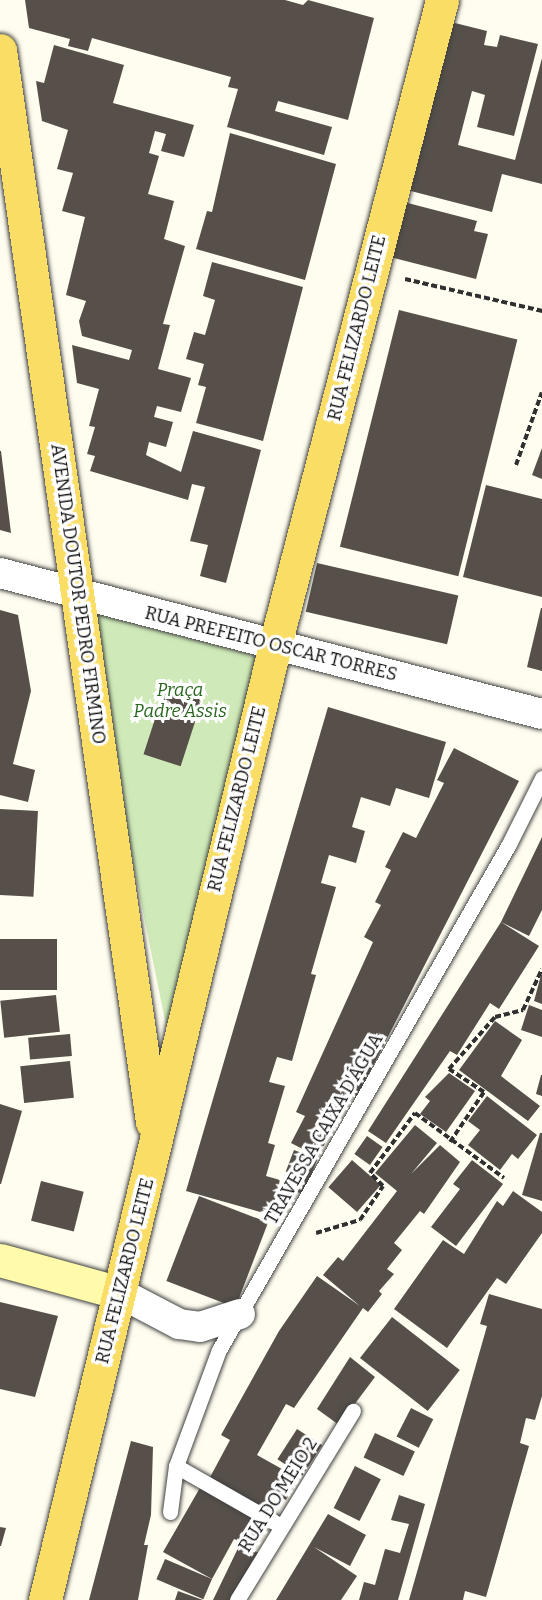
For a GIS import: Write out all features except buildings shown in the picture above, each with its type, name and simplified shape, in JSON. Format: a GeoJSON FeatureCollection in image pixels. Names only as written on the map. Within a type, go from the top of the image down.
{"type":"FeatureCollection","features":[{"type":"Feature","properties":{"kind":"main road","name":"RUA FELIZARDO LEITE"},"geometry":{"type":"LineString","coordinates":[[45,1600],[120,1293],[146,1197],[154,1138],[275,645],[442,0]]}},
{"type":"Feature","properties":{"kind":"main road","name":"AVENIDA DOUTOR PEDRO FIRMINO"},"geometry":{"type":"LineString","coordinates":[[0,50],[79,595],[154,1138]]}},
{"type":"Feature","properties":{"kind":"main road"},"geometry":{"type":"LineString","coordinates":[[0,1260],[120,1293]]}},
{"type":"Feature","properties":{"kind":"street","name":"RUA PREFEITO OSCAR TORRES"},"geometry":{"type":"LineString","coordinates":[[0,573],[542,714]]}},
{"type":"Feature","properties":{"kind":"street"},"geometry":{"type":"LineString","coordinates":[[120,1293],[179,1324],[200,1327],[240,1314]]}},
{"type":"Feature","properties":{"kind":"lane","name":"TRAVESSA CAIXA D'ÁGUA"},"geometry":{"type":"LineString","coordinates":[[170,1512],[176,1466],[219,1350],[542,778]]}},
{"type":"Feature","properties":{"kind":"lane","name":"RUA DO MEIO 2"},"geometry":{"type":"LineString","coordinates":[[237,1600],[353,1411]]}},
{"type":"Feature","properties":{"kind":"lane"},"geometry":{"type":"LineString","coordinates":[[176,1466],[281,1526]]}},
{"type":"Feature","properties":{"kind":"path"},"geometry":{"type":"LineString","coordinates":[[371,271],[542,311]]}},
{"type":"Feature","properties":{"kind":"path"},"geometry":{"type":"LineString","coordinates":[[516,465],[542,392]]}},
{"type":"Feature","properties":{"kind":"path"},"geometry":{"type":"LineString","coordinates":[[450,1142],[484,1092],[449,1069],[495,1017],[524,1010],[542,969]]}},
{"type":"Feature","properties":{"kind":"path"},"geometry":{"type":"LineString","coordinates":[[307,1235],[360,1220],[384,1186],[370,1173],[415,1113],[450,1142],[504,1178]]}},
{"type":"Feature","properties":{"kind":"green space","name":"Praça Padre Assis"},"geometry":{"type":"Polygon","coordinates":[[[79,595],[275,645],[173,1060],[79,595]]]}}]}
